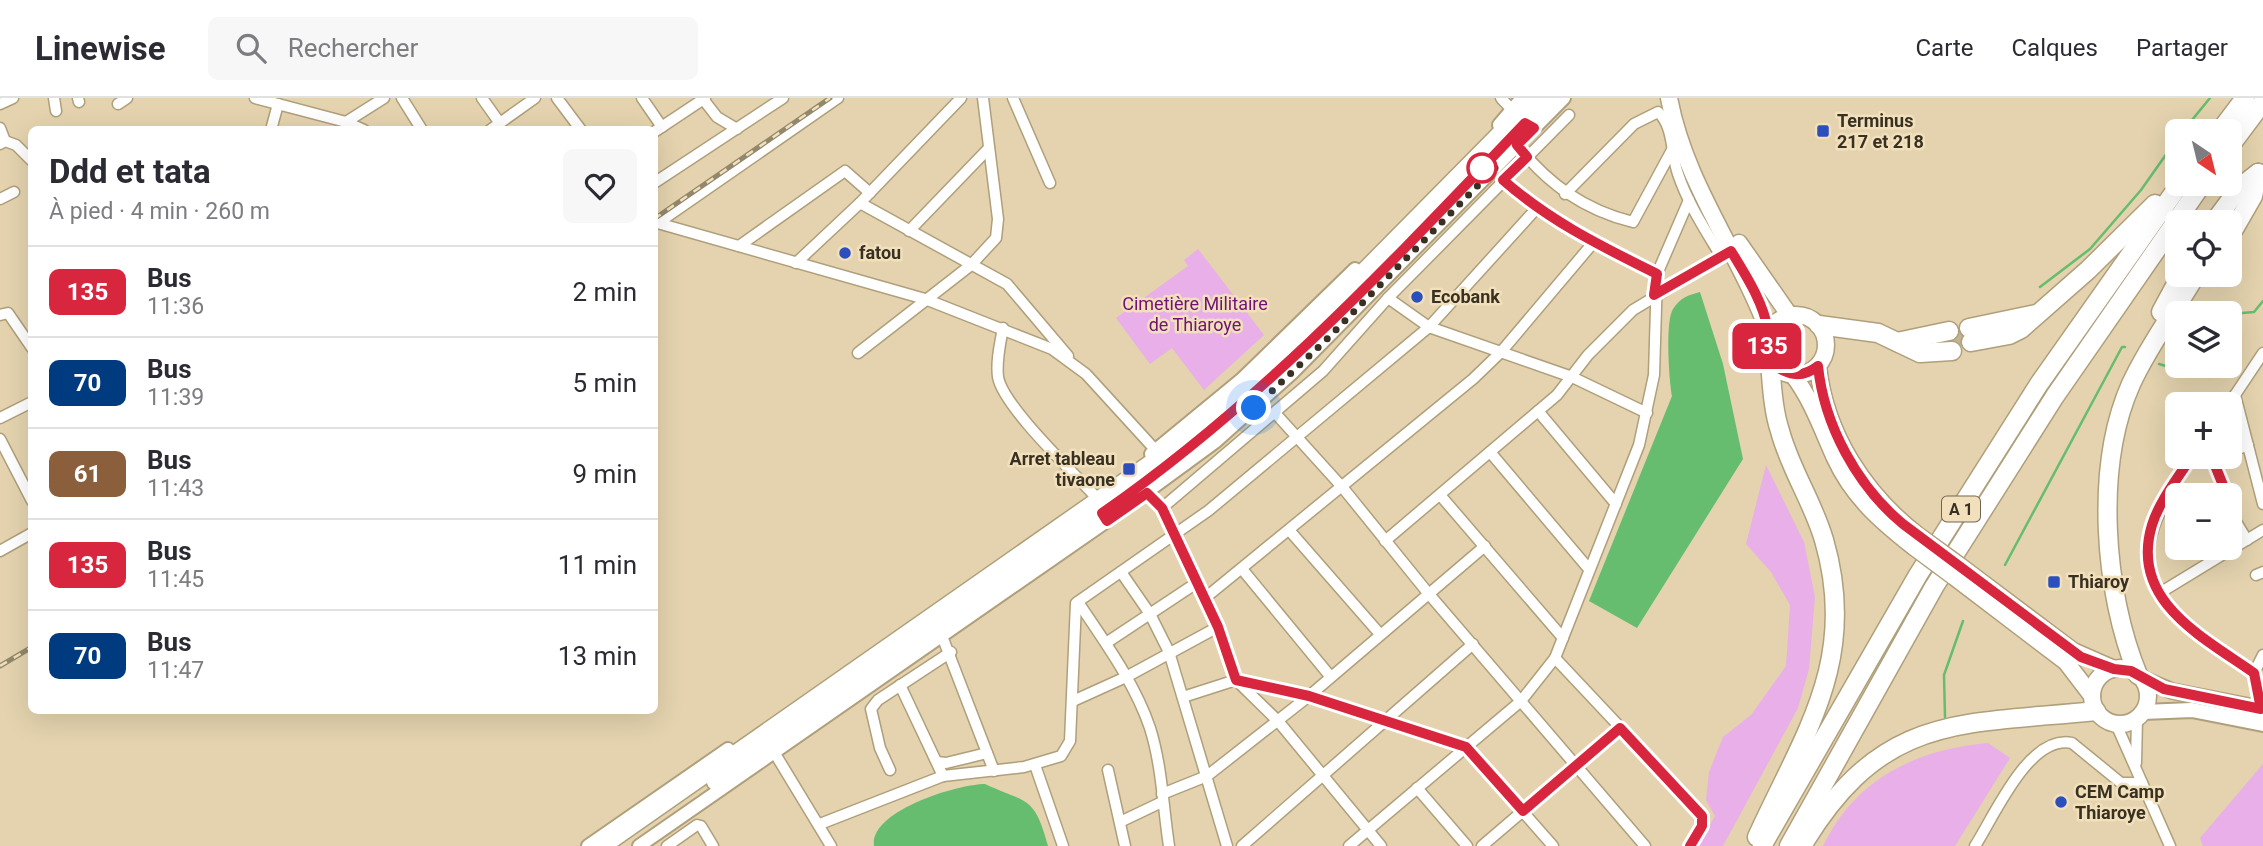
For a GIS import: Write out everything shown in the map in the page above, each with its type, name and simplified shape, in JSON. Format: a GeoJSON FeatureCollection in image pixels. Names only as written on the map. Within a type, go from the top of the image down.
{"type":"FeatureCollection","features":[{"type":"Feature","properties":{"kind":"highway"},"geometry":{"type":"LineString","coordinates":[[2229,119],[2245,98]]}},
{"type":"Feature","properties":{"kind":"highway"},"geometry":{"type":"LineString","coordinates":[[2242,130],[2263,102]]}},
{"type":"Feature","properties":{"kind":"highway"},"geometry":{"type":"LineString","coordinates":[[2223,210],[2240,187],[2260,169]]}},
{"type":"Feature","properties":{"kind":"highway"},"geometry":{"type":"LineString","coordinates":[[2230,210],[2260,169]]}},
{"type":"Feature","properties":{"kind":"highway"},"geometry":{"type":"LineString","coordinates":[[2236,210],[2260,169]]}},
{"type":"Feature","properties":{"kind":"highway"},"geometry":{"type":"LineString","coordinates":[[2242,215],[2253,196],[2260,169]]}},
{"type":"Feature","properties":{"kind":"highway"},"geometry":{"type":"LineString","coordinates":[[1971,338],[2036,314],[2088,270],[2165,196]]}},
{"type":"Feature","properties":{"kind":"highway","name":"A 1"},"geometry":{"type":"LineString","coordinates":[[1762,846],[1918,575],[2039,384],[2169,196]]}},
{"type":"Feature","properties":{"kind":"highway","name":"A 1"},"geometry":{"type":"LineString","coordinates":[[1790,846],[1948,564],[2054,396],[2194,196]]}},
{"type":"Feature","properties":{"kind":"highway"},"geometry":{"type":"LineString","coordinates":[[2160,329],[2161,311],[2174,287]]}},
{"type":"Feature","properties":{"kind":"highway"},"geometry":{"type":"LineString","coordinates":[[2139,677],[2129,650],[2112,568],[2107,499],[2117,424],[2132,383],[2182,287]]}},
{"type":"Feature","properties":{"kind":"highway"},"geometry":{"type":"LineString","coordinates":[[2160,329],[2188,287]]}},
{"type":"Feature","properties":{"kind":"highway"},"geometry":{"type":"LineString","coordinates":[[1819,325],[1878,333],[1897,342],[1950,341]]}},
{"type":"Feature","properties":{"kind":"highway"},"geometry":{"type":"LineString","coordinates":[[2160,329],[2165,325]]}},
{"type":"Feature","properties":{"kind":"highway"},"geometry":{"type":"LineString","coordinates":[[1754,846],[1822,698],[1835,624],[1833,581],[1824,541],[1779,430],[1770,363]]}},
{"type":"Feature","properties":{"kind":"highway"},"geometry":{"type":"LineString","coordinates":[[1802,846],[1832,800],[1860,771],[1916,736],[1961,725],[2094,704]]}},
{"type":"Feature","properties":{"kind":"main road"},"geometry":{"type":"LineString","coordinates":[[621,846],[751,763],[1105,517],[1169,467],[1257,393],[1416,237],[1522,119],[1535,98]]}},
{"type":"Feature","properties":{"kind":"main road"},"geometry":{"type":"LineString","coordinates":[[603,846],[1159,454],[1279,357],[1522,119],[1550,98]]}},
{"type":"Feature","properties":{"kind":"main road"},"geometry":{"type":"LineString","coordinates":[[1656,98],[1673,118]]}},
{"type":"Feature","properties":{"kind":"main road"},"geometry":{"type":"LineString","coordinates":[[1669,98],[1693,178],[1726,254],[1754,294],[1769,333]]}},
{"type":"Feature","properties":{"kind":"main road"},"geometry":{"type":"LineString","coordinates":[[1678,98],[1696,157],[1716,203],[1763,281],[1790,316]]}},
{"type":"Feature","properties":{"kind":"main road"},"geometry":{"type":"LineString","coordinates":[[1917,542],[1884,508],[1857,474],[1823,398],[1818,366],[1826,350],[1824,332],[1810,319],[1790,316],[1777,322],[1766,342],[1770,363],[1793,375],[1807,396],[1853,489],[1878,519],[1917,542],[2073,651],[2172,691],[2262,714]]}},
{"type":"Feature","properties":{"kind":"main road"},"geometry":{"type":"LineString","coordinates":[[1793,375],[1802,374],[1818,366]]}},
{"type":"Feature","properties":{"kind":"main road"},"geometry":{"type":"LineString","coordinates":[[1956,571],[2066,662],[2105,720],[2116,724],[2140,715],[2192,710],[2262,714]]}},
{"type":"Feature","properties":{"kind":"main road"},"geometry":{"type":"LineString","coordinates":[[2094,704],[2099,679],[2114,669]]}},
{"type":"Feature","properties":{"kind":"main road"},"geometry":{"type":"LineString","coordinates":[[2139,677],[2147,691],[2140,715]]}},
{"type":"Feature","properties":{"kind":"street"},"geometry":{"type":"LineString","coordinates":[[0,104],[13,98]]}},
{"type":"Feature","properties":{"kind":"street"},"geometry":{"type":"LineString","coordinates":[[54,98],[56,111]]}},
{"type":"Feature","properties":{"kind":"street"},"geometry":{"type":"LineString","coordinates":[[255,98],[355,126]]}},
{"type":"Feature","properties":{"kind":"street"},"geometry":{"type":"LineString","coordinates":[[346,122],[384,98]]}},
{"type":"Feature","properties":{"kind":"street"},"geometry":{"type":"LineString","coordinates":[[402,98],[420,126]]}},
{"type":"Feature","properties":{"kind":"street"},"geometry":{"type":"LineString","coordinates":[[482,98],[499,122]]}},
{"type":"Feature","properties":{"kind":"street"},"geometry":{"type":"LineString","coordinates":[[494,126],[535,98]]}},
{"type":"Feature","properties":{"kind":"street"},"geometry":{"type":"LineString","coordinates":[[557,98],[578,126]]}},
{"type":"Feature","properties":{"kind":"street"},"geometry":{"type":"LineString","coordinates":[[642,98],[656,126]]}},
{"type":"Feature","properties":{"kind":"street"},"geometry":{"type":"LineString","coordinates":[[658,221],[838,98]]}},
{"type":"Feature","properties":{"kind":"street"},"geometry":{"type":"LineString","coordinates":[[796,263],[860,204],[961,98]]}},
{"type":"Feature","properties":{"kind":"street"},"geometry":{"type":"LineString","coordinates":[[858,353],[971,265],[996,238],[998,230],[983,98]]}},
{"type":"Feature","properties":{"kind":"street"},"geometry":{"type":"LineString","coordinates":[[1013,98],[1050,183]]}},
{"type":"Feature","properties":{"kind":"street"},"geometry":{"type":"LineString","coordinates":[[1500,98],[1522,119]]}},
{"type":"Feature","properties":{"kind":"street"},"geometry":{"type":"LineString","coordinates":[[639,846],[751,763],[775,752],[1105,517],[1147,493],[1214,442],[1292,373],[1517,145],[1522,119],[1522,98]]}},
{"type":"Feature","properties":{"kind":"street"},"geometry":{"type":"LineString","coordinates":[[1522,119],[1564,98]]}},
{"type":"Feature","properties":{"kind":"street"},"geometry":{"type":"LineString","coordinates":[[658,129],[704,99],[717,117],[737,129]]}},
{"type":"Feature","properties":{"kind":"street"},"geometry":{"type":"LineString","coordinates":[[658,180],[776,100]]}},
{"type":"Feature","properties":{"kind":"street"},"geometry":{"type":"LineString","coordinates":[[272,126],[278,104]]}},
{"type":"Feature","properties":{"kind":"street"},"geometry":{"type":"LineString","coordinates":[[1385,541],[1538,411],[1572,377],[1617,323],[1654,295],[1726,254],[1689,200],[1661,115],[1653,114],[1634,124],[1565,194]]}},
{"type":"Feature","properties":{"kind":"street"},"geometry":{"type":"LineString","coordinates":[[1162,508],[1276,414],[1323,371],[1388,298],[1569,115]]}},
{"type":"Feature","properties":{"kind":"street"},"geometry":{"type":"LineString","coordinates":[[717,117],[717,141]]}},
{"type":"Feature","properties":{"kind":"street"},"geometry":{"type":"LineString","coordinates":[[0,128],[3,142],[16,145],[28,157]]}},
{"type":"Feature","properties":{"kind":"street"},"geometry":{"type":"LineString","coordinates":[[1517,145],[1565,194],[1600,212],[1633,222],[1672,150]]}},
{"type":"Feature","properties":{"kind":"street"},"geometry":{"type":"LineString","coordinates":[[909,231],[989,148]]}},
{"type":"Feature","properties":{"kind":"street"},"geometry":{"type":"LineString","coordinates":[[739,246],[845,171],[870,193]]}},
{"type":"Feature","properties":{"kind":"street"},"geometry":{"type":"LineString","coordinates":[[1503,180],[1536,209],[1593,243],[1657,274]]}},
{"type":"Feature","properties":{"kind":"street"},"geometry":{"type":"LineString","coordinates":[[0,200],[15,192]]}},
{"type":"Feature","properties":{"kind":"street"},"geometry":{"type":"LineString","coordinates":[[1349,846],[1521,701],[1555,658],[1588,568],[1639,445],[1647,413],[1655,354],[1654,295],[1657,274],[1689,200]]}},
{"type":"Feature","properties":{"kind":"street"},"geometry":{"type":"LineString","coordinates":[[587,846],[1094,495],[1159,454],[1072,361],[1014,290],[860,204]]}},
{"type":"Feature","properties":{"kind":"street"},"geometry":{"type":"LineString","coordinates":[[820,824],[943,776],[1035,765],[1056,758],[1067,750],[1073,701],[1074,607],[1078,602],[1176,534],[1429,327],[1536,209]]}},
{"type":"Feature","properties":{"kind":"street"},"geometry":{"type":"LineString","coordinates":[[658,223],[925,299],[1003,328],[1052,349],[1072,361]]}},
{"type":"Feature","properties":{"kind":"street"},"geometry":{"type":"LineString","coordinates":[[1205,598],[1343,488],[1473,379],[1501,352],[1593,243]]}},
{"type":"Feature","properties":{"kind":"street"},"geometry":{"type":"LineString","coordinates":[[807,254],[817,269]]}},
{"type":"Feature","properties":{"kind":"street"},"geometry":{"type":"LineString","coordinates":[[1388,298],[1429,327],[1572,377],[1647,413]]}},
{"type":"Feature","properties":{"kind":"street"},"geometry":{"type":"LineString","coordinates":[[0,315],[8,313],[28,342]]}},
{"type":"Feature","properties":{"kind":"street"},"geometry":{"type":"LineString","coordinates":[[1003,328],[998,356],[1001,387],[1015,408],[1094,495]]}},
{"type":"Feature","properties":{"kind":"street"},"geometry":{"type":"LineString","coordinates":[[2238,392],[2263,355]]}},
{"type":"Feature","properties":{"kind":"street"},"geometry":{"type":"LineString","coordinates":[[0,418],[28,404]]}},
{"type":"Feature","properties":{"kind":"street"},"geometry":{"type":"LineString","coordinates":[[1538,411],[1616,504]]}},
{"type":"Feature","properties":{"kind":"street"},"geometry":{"type":"LineString","coordinates":[[1276,414],[1343,488],[1428,593],[1645,846]]}},
{"type":"Feature","properties":{"kind":"street"},"geometry":{"type":"LineString","coordinates":[[2242,428],[2263,505]]}},
{"type":"Feature","properties":{"kind":"street"},"geometry":{"type":"LineString","coordinates":[[0,439],[28,493]]}},
{"type":"Feature","properties":{"kind":"street"},"geometry":{"type":"LineString","coordinates":[[2242,447],[2248,445]]}},
{"type":"Feature","properties":{"kind":"street"},"geometry":{"type":"LineString","coordinates":[[1490,452],[1588,568]]}},
{"type":"Feature","properties":{"kind":"street"},"geometry":{"type":"LineString","coordinates":[[2185,469],[2152,526],[2149,556],[2158,594],[2178,619],[2254,673]]}},
{"type":"Feature","properties":{"kind":"street"},"geometry":{"type":"LineString","coordinates":[[1147,493],[1162,508],[1176,534],[1218,627],[1236,680],[1278,721],[1381,846]]}},
{"type":"Feature","properties":{"kind":"street"},"geometry":{"type":"LineString","coordinates":[[1440,495],[1563,638]]}},
{"type":"Feature","properties":{"kind":"street"},"geometry":{"type":"LineString","coordinates":[[1289,530],[1379,633]]}},
{"type":"Feature","properties":{"kind":"street"},"geometry":{"type":"LineString","coordinates":[[2158,594],[2263,530]]}},
{"type":"Feature","properties":{"kind":"street"},"geometry":{"type":"LineString","coordinates":[[2242,531],[2247,540]]}},
{"type":"Feature","properties":{"kind":"street"},"geometry":{"type":"LineString","coordinates":[[0,551],[28,535]]}},
{"type":"Feature","properties":{"kind":"street"},"geometry":{"type":"LineString","coordinates":[[1120,822],[1207,776],[1309,696],[1379,633],[1485,546]]}},
{"type":"Feature","properties":{"kind":"street"},"geometry":{"type":"LineString","coordinates":[[1242,569],[1330,676]]}},
{"type":"Feature","properties":{"kind":"street"},"geometry":{"type":"LineString","coordinates":[[1121,572],[1150,614],[1169,652],[1227,846]]}},
{"type":"Feature","properties":{"kind":"street"},"geometry":{"type":"LineString","coordinates":[[1106,643],[1198,582]]}},
{"type":"Feature","properties":{"kind":"street"},"geometry":{"type":"LineString","coordinates":[[1078,602],[1126,677],[1153,736],[1169,846]]}},
{"type":"Feature","properties":{"kind":"street"},"geometry":{"type":"LineString","coordinates":[[1073,701],[1126,677],[1218,627]]}},
{"type":"Feature","properties":{"kind":"street"},"geometry":{"type":"LineString","coordinates":[[942,635],[951,652],[994,771]]}},
{"type":"Feature","properties":{"kind":"street"},"geometry":{"type":"LineString","coordinates":[[1242,846],[1474,644]]}},
{"type":"Feature","properties":{"kind":"street"},"geometry":{"type":"LineString","coordinates":[[890,770],[880,748],[871,709],[900,685],[951,652]]}},
{"type":"Feature","properties":{"kind":"street"},"geometry":{"type":"LineString","coordinates":[[2262,714],[2254,673],[2263,655]]}},
{"type":"Feature","properties":{"kind":"street"},"geometry":{"type":"LineString","coordinates":[[1555,658],[1702,816],[1702,826],[1690,846]]}},
{"type":"Feature","properties":{"kind":"street"},"geometry":{"type":"LineString","coordinates":[[1183,697],[1236,680],[1309,696],[1466,747],[1553,846]]}},
{"type":"Feature","properties":{"kind":"street"},"geometry":{"type":"LineString","coordinates":[[900,685],[943,776]]}},
{"type":"Feature","properties":{"kind":"street"},"geometry":{"type":"LineString","coordinates":[[2136,768],[2140,715]]}},
{"type":"Feature","properties":{"kind":"street"},"geometry":{"type":"LineString","coordinates":[[2116,724],[2170,846]]}},
{"type":"Feature","properties":{"kind":"street"},"geometry":{"type":"LineString","coordinates":[[1482,846],[1620,728]]}},
{"type":"Feature","properties":{"kind":"street"},"geometry":{"type":"LineString","coordinates":[[1975,846],[2029,760],[2048,745],[2072,743],[2121,783],[2142,783]]}},
{"type":"Feature","properties":{"kind":"street"},"geometry":{"type":"LineString","coordinates":[[775,752],[831,846]]}},
{"type":"Feature","properties":{"kind":"street"},"geometry":{"type":"LineString","coordinates":[[937,762],[946,763],[987,753]]}},
{"type":"Feature","properties":{"kind":"street"},"geometry":{"type":"LineString","coordinates":[[1035,765],[1063,846]]}},
{"type":"Feature","properties":{"kind":"street"},"geometry":{"type":"LineString","coordinates":[[1108,770],[1125,846]]}},
{"type":"Feature","properties":{"kind":"street"},"geometry":{"type":"LineString","coordinates":[[1417,788],[1467,846]]}},
{"type":"Feature","properties":{"kind":"street"},"geometry":{"type":"LineString","coordinates":[[667,846],[697,825],[701,826],[713,846]]}},
{"type":"Feature","properties":{"kind":"green space","name":"Cimetière Militaire de Thiaroye"},"geometry":{"type":"Polygon","coordinates":[[[1198,249],[1264,335],[1204,390],[1172,348],[1150,364],[1116,318],[1188,266],[1184,260],[1198,249]]]}},
{"type":"Feature","properties":{"kind":"green space"},"geometry":{"type":"Polygon","coordinates":[[[1766,465],[1804,542],[1815,597],[1809,669],[1798,708],[1723,846],[1698,846],[1715,816],[1706,800],[1709,772],[1723,737],[1751,715],[1786,666],[1790,605],[1771,572],[1746,544],[1766,465]]]}},
{"type":"Feature","properties":{"kind":"green space"},"geometry":{"type":"Polygon","coordinates":[[[1988,743],[2010,758],[1955,846],[1823,846],[1852,802],[1891,772],[1937,752],[1988,743]]]}},
{"type":"Feature","properties":{"kind":"green space"},"geometry":{"type":"Polygon","coordinates":[[[2263,764],[2263,846],[2203,846],[2200,838],[2263,764]]]}},
{"type":"Feature","properties":{"kind":"shaded area"},"geometry":{"type":"Polygon","coordinates":[[[1700,292],[1723,364],[1743,459],[1637,628],[1589,601],[1672,396],[1668,351],[1673,309],[1681,300],[1700,292]]]}},
{"type":"Feature","properties":{"kind":"shaded area"},"geometry":{"type":"Polygon","coordinates":[[[985,784],[1027,803],[1038,818],[1048,846],[874,846],[876,833],[900,811],[937,794],[985,784]]]}},
{"type":"Feature","properties":{"kind":"waterway"},"geometry":{"type":"LineString","coordinates":[[2193,119],[2210,98]]}},
{"type":"Feature","properties":{"kind":"waterway"},"geometry":{"type":"LineString","coordinates":[[2040,287],[2090,249],[2141,190],[2165,156]]}},
{"type":"Feature","properties":{"kind":"waterway"},"geometry":{"type":"LineString","coordinates":[[2242,313],[2254,312],[2263,301]]}},
{"type":"Feature","properties":{"kind":"waterway"},"geometry":{"type":"LineString","coordinates":[[2005,565],[2122,347],[2125,347]]}},
{"type":"Feature","properties":{"kind":"waterway"},"geometry":{"type":"LineString","coordinates":[[2159,364],[2165,366]]}},
{"type":"Feature","properties":{"kind":"waterway"},"geometry":{"type":"LineString","coordinates":[[1945,717],[1944,675],[1963,621]]}},
{"type":"Feature","properties":{"kind":"tunnel"},"geometry":{"type":"LineString","coordinates":[[1950,338],[1970,335]]}},
{"type":"Feature","properties":{"kind":"railway"},"geometry":{"type":"LineString","coordinates":[[658,216],[830,98]]}},
{"type":"Feature","properties":{"kind":"railway"},"geometry":{"type":"LineString","coordinates":[[0,666],[28,649]]}},
{"type":"Feature","properties":{"kind":"bus line","name":"135"},"geometry":{"type":"LineString","coordinates":[[1690,846],[1702,826],[1702,816],[1620,728],[1523,811],[1466,747],[1309,696],[1236,680],[1218,627],[1162,508],[1147,493],[1107,521],[1102,513],[1169,467],[1257,393],[1416,237],[1525,123],[1534,128],[1517,145],[1527,157],[1503,180],[1536,209],[1593,243],[1657,274],[1654,295],[1731,251],[1754,294],[1769,333],[1766,342],[1770,363],[1780,371],[1793,375],[1811,371],[1818,366],[1823,398],[1857,474],[1884,508],[1903,524],[2081,657],[2114,669],[2131,671],[2164,689],[2261,709],[2254,673],[2178,619],[2158,594],[2150,569],[2149,542],[2152,526],[2165,499]]}},
{"type":"Feature","properties":{"kind":"bus line","name":"135"},"geometry":{"type":"LineString","coordinates":[[2174,483],[2190,459],[2212,458],[2222,483]]}},
{"type":"Feature","properties":{"kind":"place","name":"Terminus 217 et 218"},"geometry":{"type":"Point","coordinates":[1823,131]}},
{"type":"Feature","properties":{"kind":"place","name":"fatou"},"geometry":{"type":"Point","coordinates":[845,253]}},
{"type":"Feature","properties":{"kind":"place","name":"Ecobank"},"geometry":{"type":"Point","coordinates":[1417,297]}},
{"type":"Feature","properties":{"kind":"place","name":"Arret tableau tivaone"},"geometry":{"type":"Point","coordinates":[1129,469]}},
{"type":"Feature","properties":{"kind":"place","name":"Thiaroy"},"geometry":{"type":"Point","coordinates":[2054,582]}},
{"type":"Feature","properties":{"kind":"place","name":"CEM Camp Thiaroye"},"geometry":{"type":"Point","coordinates":[2061,802]}},
{"type":"Feature","properties":{"kind":"route"},"geometry":{"type":"LineString","coordinates":[[1254,408],[1326,340],[1498,165],[1482,168]]}}]}
